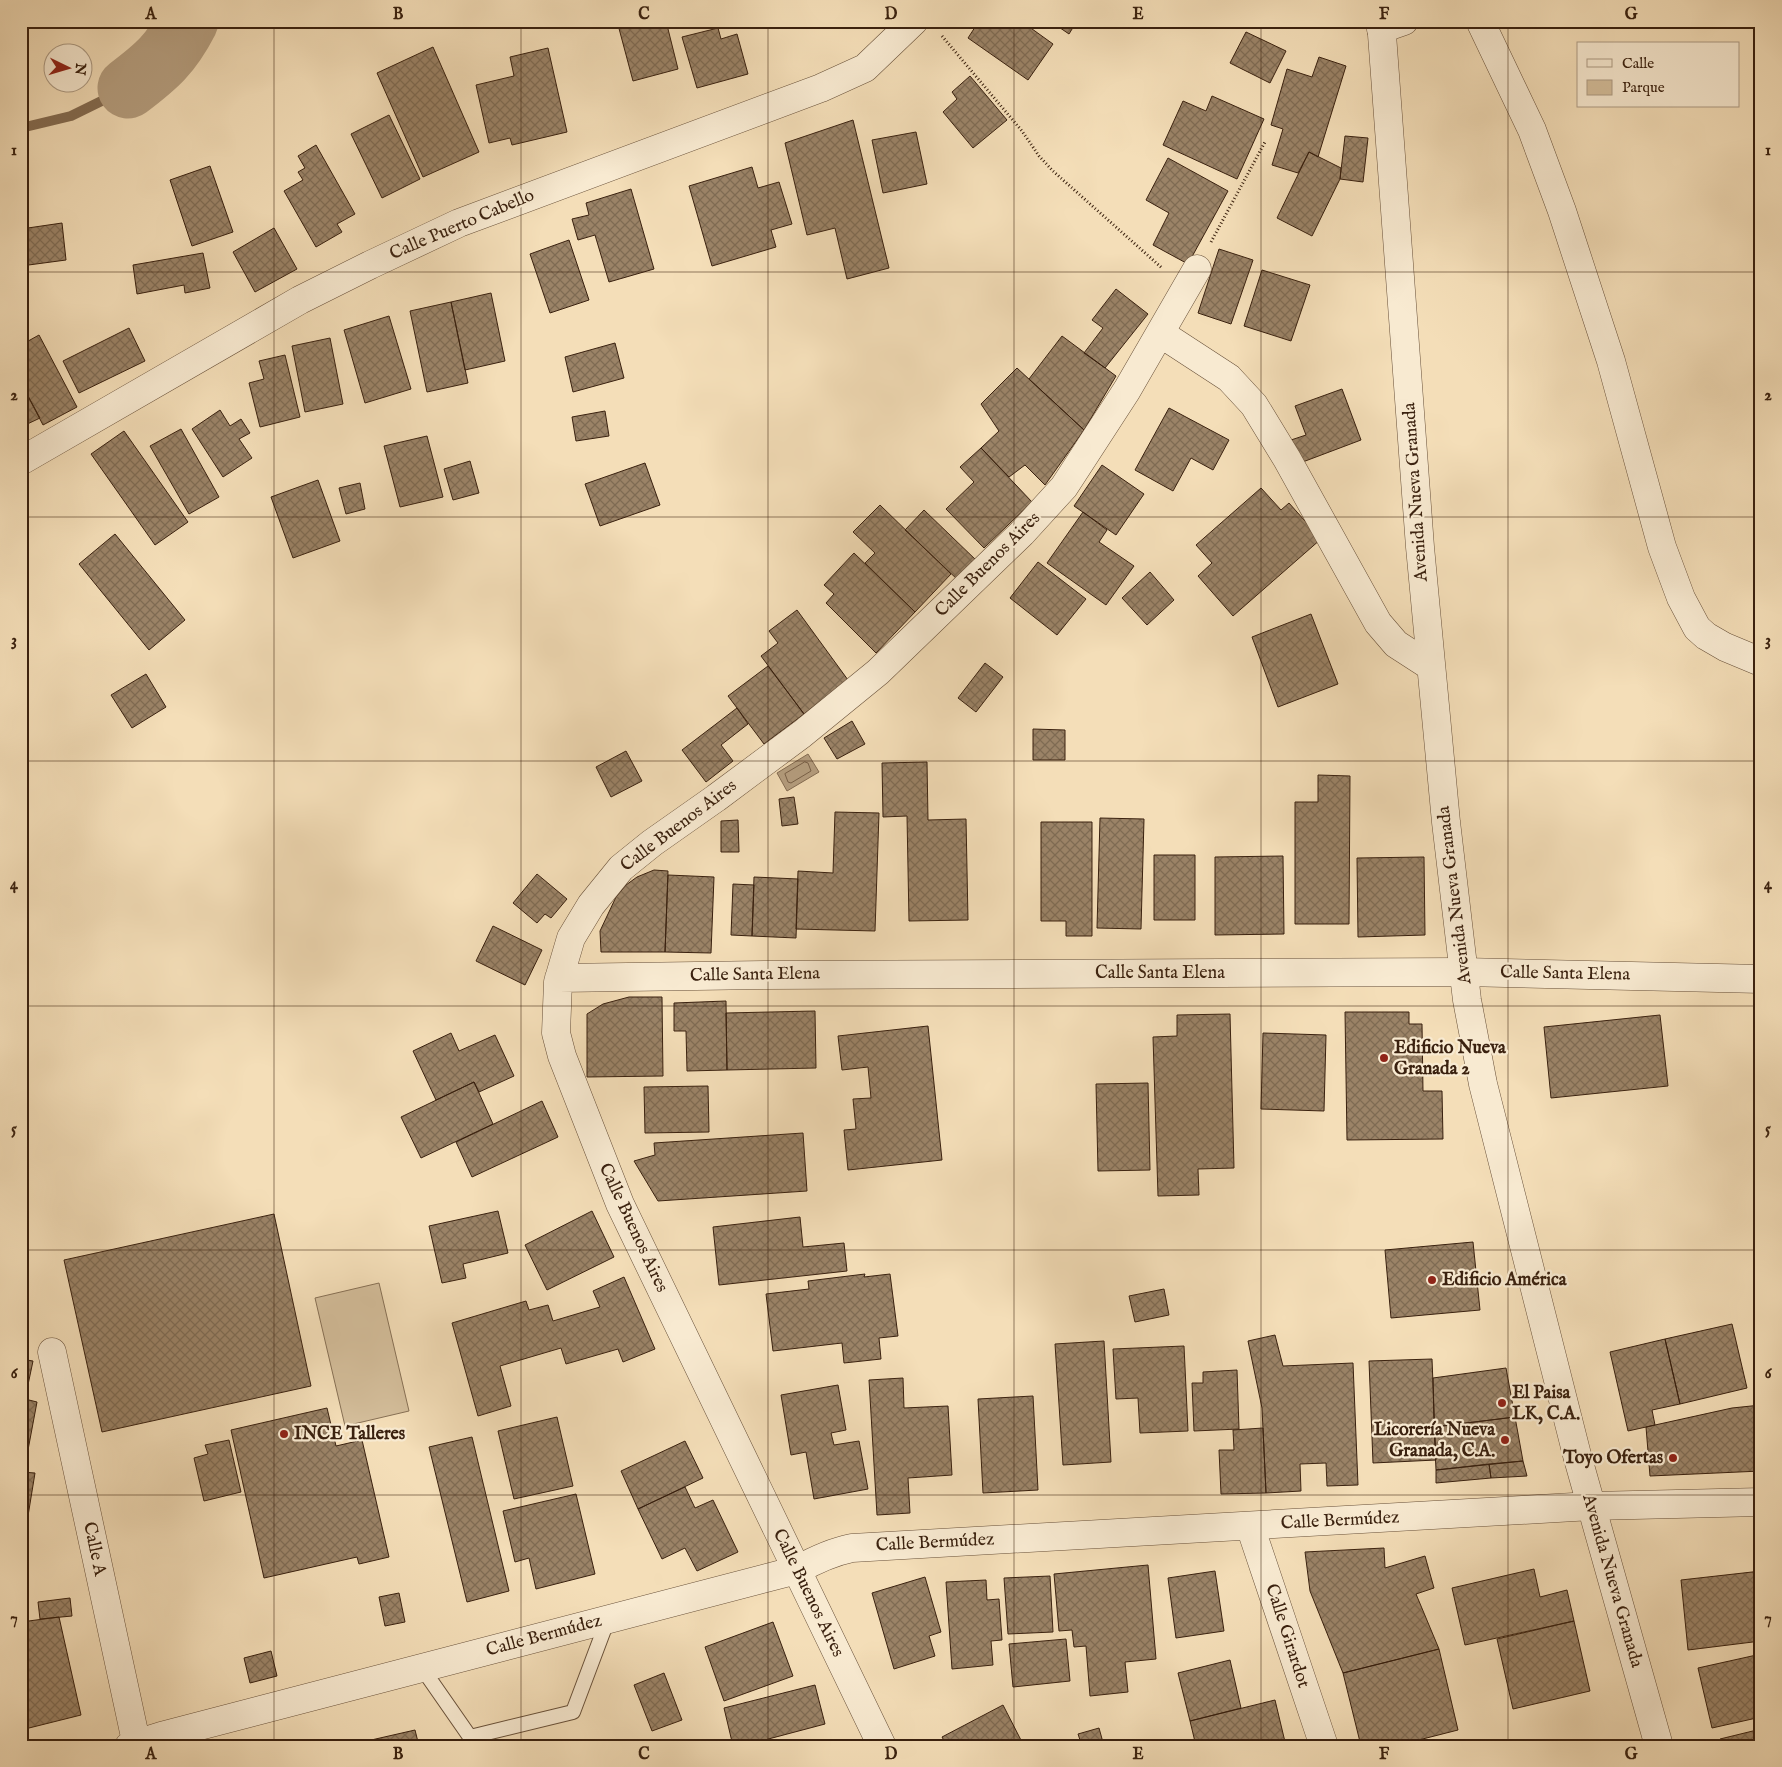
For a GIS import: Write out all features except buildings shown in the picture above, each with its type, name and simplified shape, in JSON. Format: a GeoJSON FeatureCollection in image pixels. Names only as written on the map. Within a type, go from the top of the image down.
{"type":"FeatureCollection","features":[{"type":"Feature","properties":{"kind":"street","name":"Calle Puerto Cabello"},"geometry":{"type":"LineString","coordinates":[[21,461],[269,318],[370,265],[459,223],[847,77],[865,68],[914,21]]}},
{"type":"Feature","properties":{"kind":"street"},"geometry":{"type":"LineString","coordinates":[[1480,21],[1532,130],[1562,211],[1611,361],[1662,547],[1681,598],[1697,628],[1706,636],[1725,647],[1761,662]]}},
{"type":"Feature","properties":{"kind":"street","name":"Avenida Nueva Granada"},"geometry":{"type":"LineString","coordinates":[[1389,24],[1420,547],[1430,666],[1467,1000],[1483,1084],[1592,1506],[1659,1746]]}},
{"type":"Feature","properties":{"kind":"street","name":"Calle Buenos Aires"},"geometry":{"type":"LineString","coordinates":[[882,1746],[620,1204],[562,1056],[556,1033],[559,978],[571,938],[591,905],[621,868],[652,843],[802,734],[878,672],[1022,534],[1064,487],[1127,390],[1196,270]]}},
{"type":"Feature","properties":{"kind":"street"},"geometry":{"type":"LineString","coordinates":[[1160,333],[1229,378],[1254,405],[1287,459],[1378,623],[1396,644],[1430,666]]}},
{"type":"Feature","properties":{"kind":"street","name":"Calle Santa Elena"},"geometry":{"type":"LineString","coordinates":[[559,978],[766,975],[1464,972],[1761,979]]}},
{"type":"Feature","properties":{"kind":"street","name":"Calle A"},"geometry":{"type":"LineString","coordinates":[[52,1352],[134,1745]]}},
{"type":"Feature","properties":{"kind":"street","name":"Calle Bermúdez"},"geometry":{"type":"LineString","coordinates":[[134,1745],[797,1570],[835,1551],[852,1548],[1592,1506],[1761,1502]]}},
{"type":"Feature","properties":{"kind":"street","name":"Calle Girardot"},"geometry":{"type":"LineString","coordinates":[[1250,1526],[1324,1746]]}},
{"type":"Feature","properties":{"kind":"lane"},"geometry":{"type":"LineString","coordinates":[[422,1668],[470,1737],[573,1712],[608,1619]]}},
{"type":"Feature","properties":{"kind":"path"},"geometry":{"type":"LineString","coordinates":[[941,35],[1053,171],[1164,269]]}},
{"type":"Feature","properties":{"kind":"path"},"geometry":{"type":"LineString","coordinates":[[1196,270],[1265,142]]}},
{"type":"Feature","properties":{"kind":"green space"},"geometry":{"type":"Polygon","coordinates":[[[379,1283],[409,1411],[345,1426],[315,1298],[379,1283]]]}},
{"type":"Feature","properties":{"kind":"water"},"geometry":{"type":"Polygon","coordinates":[[[808,754],[819,772],[787,791],[777,773],[808,754]]]}},
{"type":"Feature","properties":{"kind":"waterway"},"geometry":{"type":"LineString","coordinates":[[128,88],[162,59],[176,42],[188,21]]}},
{"type":"Feature","properties":{"kind":"waterway"},"geometry":{"type":"LineString","coordinates":[[21,128],[71,116],[128,88]]}},
{"type":"Feature","properties":{"kind":"place","name":"Edificio Nueva Granada 2"},"geometry":{"type":"Point","coordinates":[1384,1058]}},
{"type":"Feature","properties":{"kind":"place","name":"Edificio América"},"geometry":{"type":"Point","coordinates":[1432,1280]}},
{"type":"Feature","properties":{"kind":"place","name":"El Paisa LK, C.A."},"geometry":{"type":"Point","coordinates":[1502,1403]}},
{"type":"Feature","properties":{"kind":"place","name":"INCE Talleres"},"geometry":{"type":"Point","coordinates":[284,1434]}},
{"type":"Feature","properties":{"kind":"place","name":"Licorería Nueva Granada, C.A."},"geometry":{"type":"Point","coordinates":[1505,1440]}},
{"type":"Feature","properties":{"kind":"place","name":"Toyo Ofertas"},"geometry":{"type":"Point","coordinates":[1673,1458]}}]}
